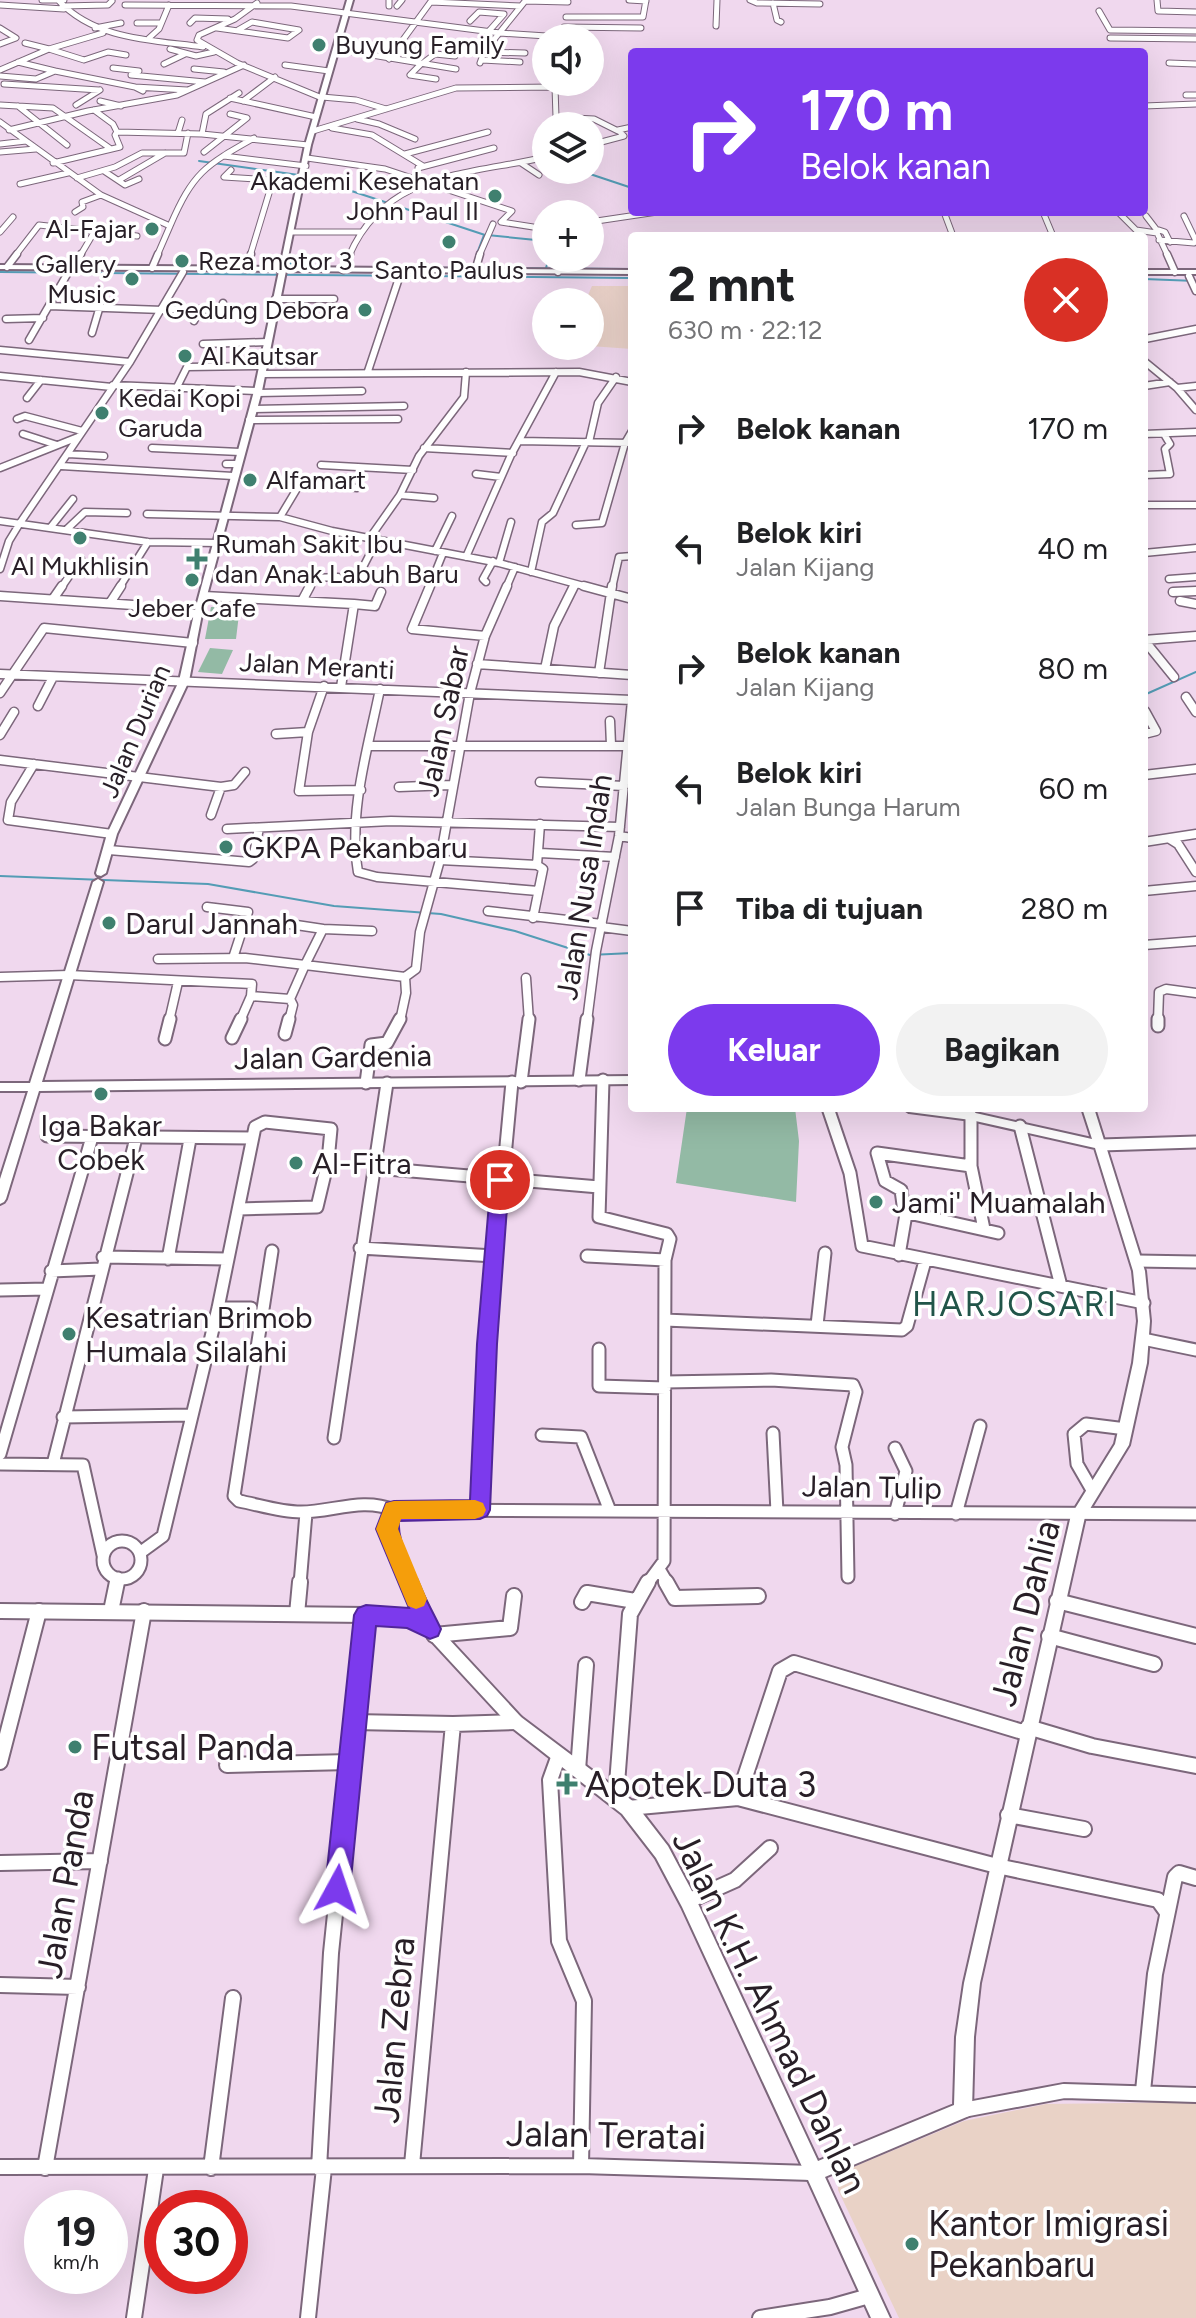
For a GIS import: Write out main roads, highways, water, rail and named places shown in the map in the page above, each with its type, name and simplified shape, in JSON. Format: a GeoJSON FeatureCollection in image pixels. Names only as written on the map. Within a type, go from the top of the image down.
{"type":"FeatureCollection","features":[{"type":"Feature","properties":{"kind":"main road","name":"Jalan Durian"},"geometry":{"type":"LineString","coordinates":[[0,1199],[4,1171],[35,1087],[112,834],[184,681],[198,614],[257,392],[308,145],[350,0]]}},
{"type":"Feature","properties":{"kind":"main road"},"geometry":{"type":"LineString","coordinates":[[2,270],[182,274],[344,267],[558,269],[628,275]]}},
{"type":"Feature","properties":{"kind":"main road"},"geometry":{"type":"LineString","coordinates":[[69,272],[152,268],[400,276],[628,275]]}},
{"type":"Feature","properties":{"kind":"main road"},"geometry":{"type":"LineString","coordinates":[[1148,273],[1173,270],[1192,276]]}},
{"type":"Feature","properties":{"kind":"main road"},"geometry":{"type":"LineString","coordinates":[[1148,274],[1192,276]]}},
{"type":"Feature","properties":{"kind":"main road","name":"Jalan Gardenia"},"geometry":{"type":"LineString","coordinates":[[0,1087],[628,1080]]}},
{"type":"Feature","properties":{"kind":"main road"},"geometry":{"type":"LineString","coordinates":[[940,1112],[1101,1145]]}},
{"type":"Feature","properties":{"kind":"main road","name":"Jalan Dahlia"},"geometry":{"type":"LineString","coordinates":[[963,2110],[968,2008],[1057,1601],[1078,1515],[1114,1461],[1126,1429],[1143,1339],[1144,1303],[1137,1261],[1089,1112]]}},
{"type":"Feature","properties":{"kind":"main road","name":"Jalan K.H. Ahmad Dahlan"},"geometry":{"type":"LineString","coordinates":[[0,1611],[366,1615],[410,1618],[432,1632],[516,1722],[622,1803],[662,1852],[688,1901],[881,2318]]}},
{"type":"Feature","properties":{"kind":"main road","name":"Jalan Teratai"},"geometry":{"type":"LineString","coordinates":[[812,2173],[963,2110]]}},
{"type":"Feature","properties":{"kind":"waterway"},"geometry":{"type":"LineString","coordinates":[[199,161],[306,176],[485,235]]}},
{"type":"Feature","properties":{"kind":"waterway"},"geometry":{"type":"LineString","coordinates":[[604,179],[628,187]]}},
{"type":"Feature","properties":{"kind":"waterway"},"geometry":{"type":"LineString","coordinates":[[476,256],[484,235]]}},
{"type":"Feature","properties":{"kind":"waterway"},"geometry":{"type":"LineString","coordinates":[[487,235],[532,240]]}},
{"type":"Feature","properties":{"kind":"waterway"},"geometry":{"type":"LineString","coordinates":[[290,263],[295,267],[628,269]]}},
{"type":"Feature","properties":{"kind":"waterway"},"geometry":{"type":"LineString","coordinates":[[1148,269],[1196,269]]}},
{"type":"Feature","properties":{"kind":"waterway"},"geometry":{"type":"LineString","coordinates":[[0,272],[628,278]]}},
{"type":"Feature","properties":{"kind":"waterway"},"geometry":{"type":"LineString","coordinates":[[1148,279],[1196,281]]}},
{"type":"Feature","properties":{"kind":"waterway"},"geometry":{"type":"LineString","coordinates":[[1148,693],[1196,672]]}},
{"type":"Feature","properties":{"kind":"waterway"},"geometry":{"type":"LineString","coordinates":[[0,876],[208,884],[334,906],[441,914],[515,931],[590,955],[628,953]]}},
{"type":"Feature","properties":{"kind":"place","name":"Buyung Family"},"geometry":{"type":"Point","coordinates":[319,45]}},
{"type":"Feature","properties":{"kind":"place","name":"Akademi Kesehatan John Paul II"},"geometry":{"type":"Point","coordinates":[495,196]}},
{"type":"Feature","properties":{"kind":"place","name":"Al-Fajar"},"geometry":{"type":"Point","coordinates":[152,229]}},
{"type":"Feature","properties":{"kind":"place","name":"Santo Paulus"},"geometry":{"type":"Point","coordinates":[449,242]}},
{"type":"Feature","properties":{"kind":"place","name":"Reza motor 3"},"geometry":{"type":"Point","coordinates":[182,261]}},
{"type":"Feature","properties":{"kind":"place","name":"Gallery Music"},"geometry":{"type":"Point","coordinates":[132,279]}},
{"type":"Feature","properties":{"kind":"place","name":"Gedung Debora"},"geometry":{"type":"Point","coordinates":[365,310]}},
{"type":"Feature","properties":{"kind":"place","name":"Al Kautsar"},"geometry":{"type":"Point","coordinates":[185,356]}},
{"type":"Feature","properties":{"kind":"place","name":"Kedai Kopi Garuda"},"geometry":{"type":"Point","coordinates":[102,413]}},
{"type":"Feature","properties":{"kind":"place","name":"Alfamart"},"geometry":{"type":"Point","coordinates":[250,480]}},
{"type":"Feature","properties":{"kind":"place","name":"Al Mukhlisin"},"geometry":{"type":"Point","coordinates":[80,538]}},
{"type":"Feature","properties":{"kind":"place","name":"Rumah Sakit Ibu dan Anak Labuh Baru"},"geometry":{"type":"Point","coordinates":[197,559]}},
{"type":"Feature","properties":{"kind":"place","name":"Jeber Cafe"},"geometry":{"type":"Point","coordinates":[192,580]}},
{"type":"Feature","properties":{"kind":"place","name":"GKPA Pekanbaru"},"geometry":{"type":"Point","coordinates":[226,847]}},
{"type":"Feature","properties":{"kind":"place","name":"Darul Jannah"},"geometry":{"type":"Point","coordinates":[109,923]}},
{"type":"Feature","properties":{"kind":"place","name":"Iga Bakar Cobek"},"geometry":{"type":"Point","coordinates":[101,1094]}},
{"type":"Feature","properties":{"kind":"place","name":"Al-Fitra"},"geometry":{"type":"Point","coordinates":[296,1163]}},
{"type":"Feature","properties":{"kind":"place","name":"Jami' Muamalah"},"geometry":{"type":"Point","coordinates":[876,1202]}},
{"type":"Feature","properties":{"kind":"place","name":"Kesatrian Brimob Humala Silalahi"},"geometry":{"type":"Point","coordinates":[69,1334]}},
{"type":"Feature","properties":{"kind":"place","name":"Futsal Panda"},"geometry":{"type":"Point","coordinates":[75,1747]}},
{"type":"Feature","properties":{"kind":"place","name":"Apotek Duta 3"},"geometry":{"type":"Point","coordinates":[567,1784]}},
{"type":"Feature","properties":{"kind":"place","name":"Kantor Imigrasi Pekanbaru"},"geometry":{"type":"Point","coordinates":[912,2244]}},
{"type":"Feature","properties":{"kind":"district","name":"HARJOSARI"},"geometry":{"type":"Point","coordinates":[1015,1304]}}]}
